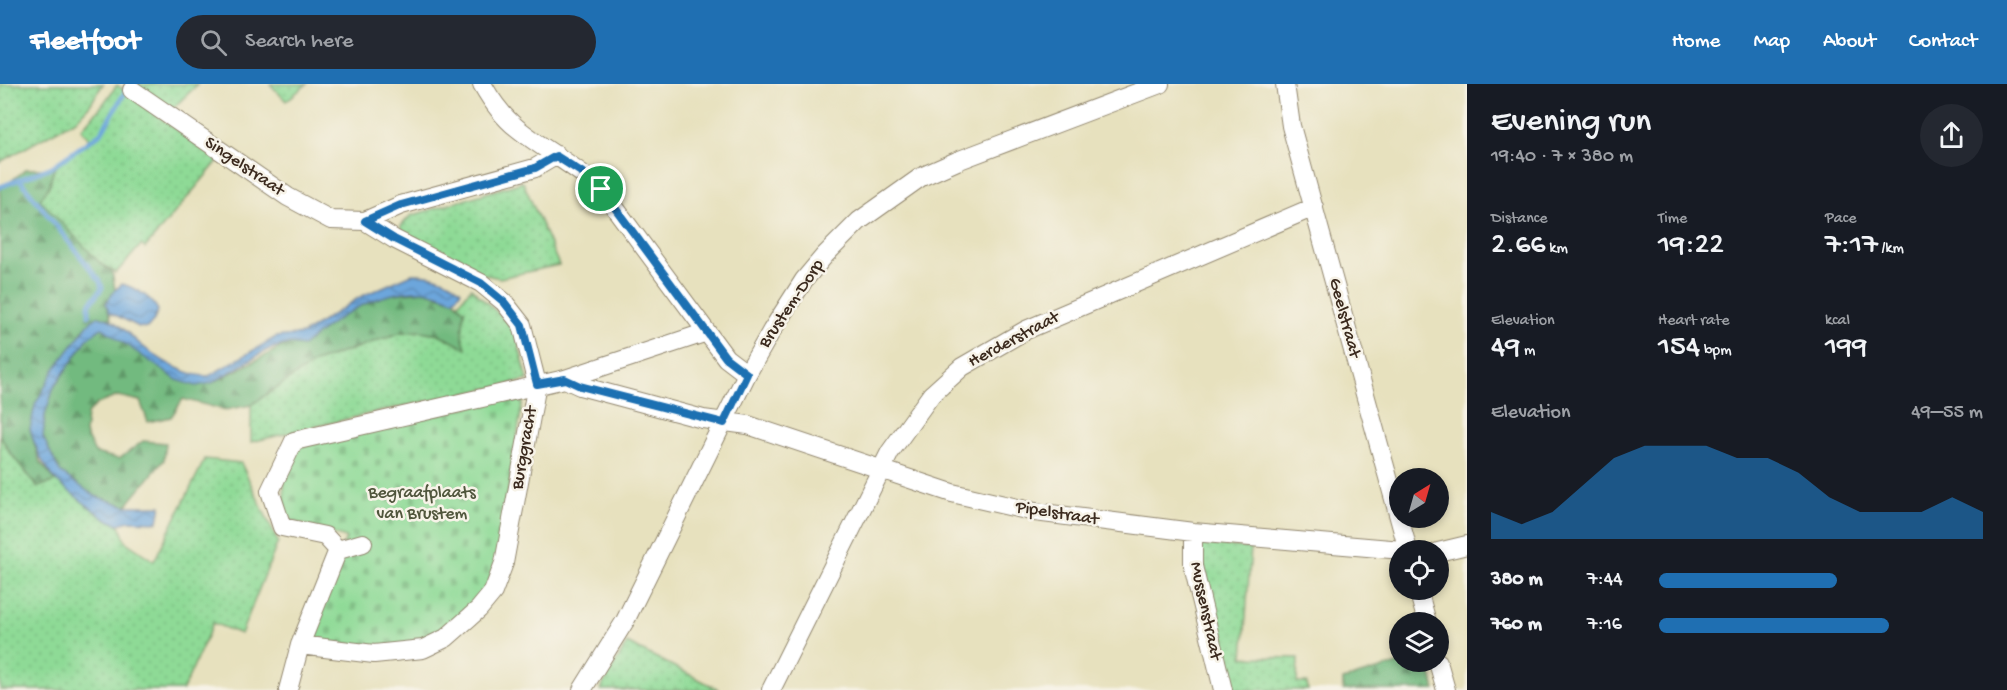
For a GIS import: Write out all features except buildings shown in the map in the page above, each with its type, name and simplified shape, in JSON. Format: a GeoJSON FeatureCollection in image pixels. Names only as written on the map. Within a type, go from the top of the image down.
{"type":"FeatureCollection","features":[{"type":"Feature","properties":{"kind":"street"},"geometry":{"type":"LineString","coordinates":[[482,84],[499,109],[516,128],[586,175],[601,189],[726,358],[747,374]]}},
{"type":"Feature","properties":{"kind":"street","name":"Brustem-Dorp"},"geometry":{"type":"LineString","coordinates":[[582,690],[625,621],[747,374],[804,280],[825,255],[858,221],[921,177],[957,161],[1160,84]]}},
{"type":"Feature","properties":{"kind":"street","name":"Geelstraat"},"geometry":{"type":"LineString","coordinates":[[1285,84],[1291,126],[1405,540]]}},
{"type":"Feature","properties":{"kind":"street","name":"Singelstraat"},"geometry":{"type":"LineString","coordinates":[[132,90],[288,197],[331,220],[365,221],[401,205],[535,168],[556,156]]}},
{"type":"Feature","properties":{"kind":"street","name":"Herderstraat"},"geometry":{"type":"LineString","coordinates":[[771,690],[890,452],[932,395],[962,367],[1026,330],[1314,207]]}},
{"type":"Feature","properties":{"kind":"street"},"geometry":{"type":"LineString","coordinates":[[365,221],[394,239],[481,283],[504,302],[522,325],[537,384],[565,379],[707,332]]}},
{"type":"Feature","properties":{"kind":"street"},"geometry":{"type":"LineString","coordinates":[[565,379],[580,386],[724,423]]}},
{"type":"Feature","properties":{"kind":"street","name":"Burggracht"},"geometry":{"type":"LineString","coordinates":[[300,645],[374,654],[423,649],[446,638],[479,609],[493,592],[504,563],[537,384],[294,441],[270,491],[282,527],[325,536],[338,550]]}},
{"type":"Feature","properties":{"kind":"street","name":"Pipelstraat"},"geometry":{"type":"LineString","coordinates":[[724,423],[748,425],[952,493],[1035,512],[1193,532],[1389,549]]}},
{"type":"Feature","properties":{"kind":"street","name":"Mussenstraat"},"geometry":{"type":"LineString","coordinates":[[1193,532],[1193,566],[1223,690]]}},
{"type":"Feature","properties":{"kind":"street"},"geometry":{"type":"LineString","coordinates":[[288,690],[300,645],[338,550],[363,543]]}},
{"type":"Feature","properties":{"kind":"street"},"geometry":{"type":"LineString","coordinates":[[1449,549],[1467,545]]}},
{"type":"Feature","properties":{"kind":"street"},"geometry":{"type":"LineString","coordinates":[[1441,672],[1446,690]]}},
{"type":"Feature","properties":{"kind":"green space"},"geometry":{"type":"Polygon","coordinates":[[[0,84],[103,84],[90,105],[76,120],[0,162],[0,84]]]}},
{"type":"Feature","properties":{"kind":"green space"},"geometry":{"type":"Polygon","coordinates":[[[128,84],[198,84],[169,112],[128,84]]]}},
{"type":"Feature","properties":{"kind":"green space"},"geometry":{"type":"Polygon","coordinates":[[[270,84],[307,84],[286,101],[270,84]]]}},
{"type":"Feature","properties":{"kind":"green space"},"geometry":{"type":"Polygon","coordinates":[[[117,85],[218,161],[145,248],[141,245],[116,273],[101,264],[39,200],[49,186],[54,169],[89,139],[81,129],[117,85]]]}},
{"type":"Feature","properties":{"kind":"green space"},"geometry":{"type":"Polygon","coordinates":[[[26,169],[54,169],[49,186],[40,200],[101,264],[112,271],[115,290],[106,303],[111,319],[99,316],[82,331],[30,429],[40,462],[56,481],[38,487],[9,451],[0,435],[0,190],[26,169]]]}},
{"type":"Feature","properties":{"kind":"green space"},"geometry":{"type":"Polygon","coordinates":[[[523,182],[559,265],[500,278],[481,274],[401,232],[401,226],[410,216],[523,182]]]}},
{"type":"Feature","properties":{"kind":"green space"},"geometry":{"type":"Polygon","coordinates":[[[471,288],[514,328],[528,380],[376,412],[251,442],[251,405],[315,362],[402,332],[421,331],[439,334],[466,348],[462,335],[464,310],[458,304],[471,288]]]}},
{"type":"Feature","properties":{"kind":"green space"},"geometry":{"type":"Polygon","coordinates":[[[424,291],[454,300],[464,310],[462,335],[466,349],[439,334],[421,331],[402,332],[315,362],[251,405],[225,410],[183,399],[171,417],[148,422],[140,401],[118,396],[97,404],[87,414],[85,433],[95,453],[119,459],[143,441],[166,443],[164,460],[126,506],[95,496],[60,472],[43,437],[45,415],[54,387],[88,338],[101,327],[135,350],[212,383],[287,344],[303,345],[338,318],[368,300],[424,291]]]}},
{"type":"Feature","properties":{"kind":"green space","name":"Begraafplaats van Brustem"},"geometry":{"type":"Polygon","coordinates":[[[524,394],[498,553],[486,591],[439,633],[409,646],[308,641],[346,538],[285,519],[284,478],[289,449],[524,394]]]}},
{"type":"Feature","properties":{"kind":"green space"},"geometry":{"type":"Polygon","coordinates":[[[0,435],[9,451],[37,487],[56,481],[105,519],[119,524],[126,542],[154,561],[205,459],[241,463],[278,542],[241,634],[213,623],[183,690],[0,690],[0,435]]]}},
{"type":"Feature","properties":{"kind":"green space"},"geometry":{"type":"Polygon","coordinates":[[[1198,543],[1251,548],[1243,657],[1298,658],[1297,683],[1307,683],[1308,690],[1233,690],[1198,543]]]}},
{"type":"Feature","properties":{"kind":"green space"},"geometry":{"type":"Polygon","coordinates":[[[627,643],[720,690],[600,690],[627,643]]]}},
{"type":"Feature","properties":{"kind":"green space"},"geometry":{"type":"Polygon","coordinates":[[[1389,666],[1389,672],[1430,672],[1435,690],[1343,690],[1343,680],[1389,666]]]}},
{"type":"Feature","properties":{"kind":"water"},"geometry":{"type":"Polygon","coordinates":[[[412,274],[438,278],[451,283],[461,291],[454,300],[423,291],[389,295],[373,300],[329,325],[303,346],[287,344],[267,350],[212,383],[196,386],[177,380],[102,328],[88,338],[54,387],[45,415],[43,437],[60,472],[95,496],[126,506],[161,506],[158,522],[129,521],[119,524],[105,519],[56,481],[41,459],[30,429],[35,405],[54,370],[89,323],[99,316],[119,325],[145,348],[167,363],[184,371],[209,376],[276,337],[303,334],[360,297],[412,274]]]}},
{"type":"Feature","properties":{"kind":"water"},"geometry":{"type":"Polygon","coordinates":[[[122,284],[143,294],[158,310],[154,320],[147,328],[139,327],[109,312],[106,303],[122,284]]]}},
{"type":"Feature","properties":{"kind":"waterway"},"geometry":{"type":"LineString","coordinates":[[0,187],[52,167],[101,133],[127,89]]}},
{"type":"Feature","properties":{"kind":"waterway"},"geometry":{"type":"LineString","coordinates":[[20,180],[100,281],[102,288],[89,305],[89,315]]}},
{"type":"Feature","properties":{"kind":"route"},"geometry":{"type":"LineString","coordinates":[[556,156],[586,175],[601,189],[726,358],[747,374],[724,423],[580,386],[565,379],[537,384],[522,325],[504,302],[481,283],[394,239],[365,221],[401,205],[535,168],[556,156]]}}]}
